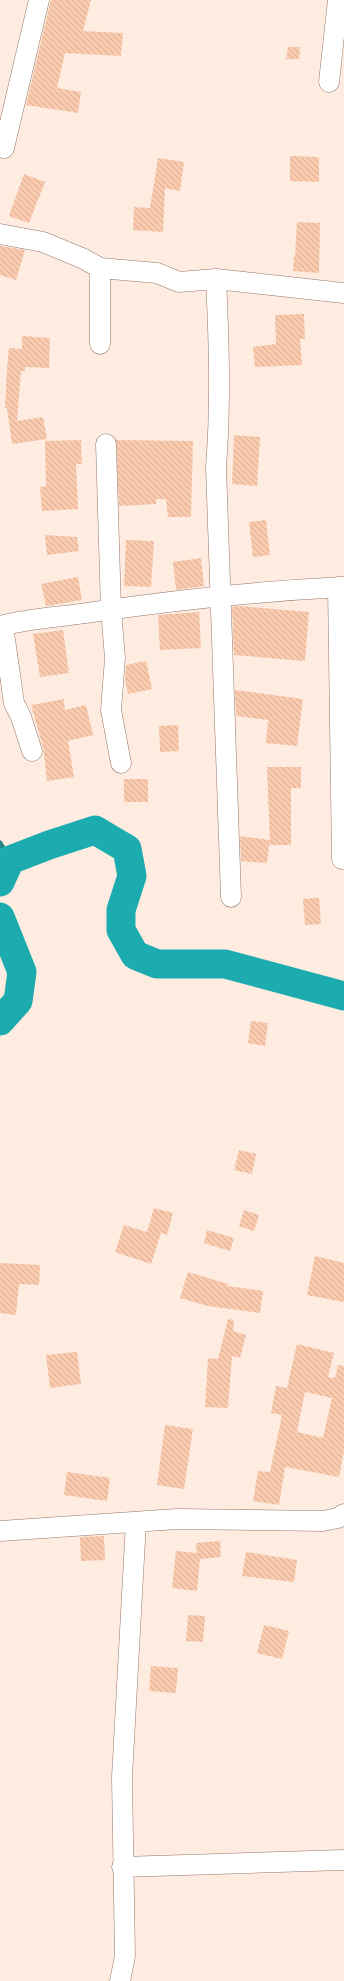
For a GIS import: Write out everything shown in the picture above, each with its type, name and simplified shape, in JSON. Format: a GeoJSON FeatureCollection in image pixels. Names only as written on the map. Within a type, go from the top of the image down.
{"type":"FeatureCollection","features":[{"type":"Feature","properties":{"kind":"street"},"geometry":{"type":"LineString","coordinates":[[4,148],[39,0]]}},
{"type":"Feature","properties":{"kind":"street"},"geometry":{"type":"LineString","coordinates":[[329,82],[338,0]]}},
{"type":"Feature","properties":{"kind":"street"},"geometry":{"type":"LineString","coordinates":[[0,234],[43,242],[84,259],[100,268],[157,273],[179,282],[216,279],[344,293]]}},
{"type":"Feature","properties":{"kind":"street"},"geometry":{"type":"LineString","coordinates":[[100,268],[100,344]]}},
{"type":"Feature","properties":{"kind":"street"},"geometry":{"type":"LineString","coordinates":[[216,279],[220,350],[219,432],[216,467],[218,499],[219,596],[231,897]]}},
{"type":"Feature","properties":{"kind":"street"},"geometry":{"type":"LineString","coordinates":[[106,444],[111,610],[114,658],[112,710],[121,763]]}},
{"type":"Feature","properties":{"kind":"street"},"geometry":{"type":"LineString","coordinates":[[32,751],[21,717],[14,703],[1,626],[219,596],[283,590],[341,587],[342,859]]}},
{"type":"Feature","properties":{"kind":"street"},"geometry":{"type":"LineString","coordinates":[[0,1531],[177,1519],[323,1521],[344,1514]]}},
{"type":"Feature","properties":{"kind":"street"},"geometry":{"type":"LineString","coordinates":[[120,1981],[125,1956],[122,1867],[122,1777],[136,1522]]}},
{"type":"Feature","properties":{"kind":"street"},"geometry":{"type":"LineString","coordinates":[[122,1867],[344,1860]]}},
{"type":"Feature","properties":{"kind":"building"},"geometry":{"type":"Polygon","coordinates":[[[51,0],[91,0],[83,31],[123,33],[121,56],[65,53],[57,88],[81,92],[78,113],[26,105],[51,0]]]}},
{"type":"Feature","properties":{"kind":"building"},"geometry":{"type":"Polygon","coordinates":[[[288,47],[300,47],[299,59],[286,59],[288,47]]]}},
{"type":"Feature","properties":{"kind":"building"},"geometry":{"type":"Polygon","coordinates":[[[290,156],[319,157],[319,182],[290,181],[290,156]]]}},
{"type":"Feature","properties":{"kind":"building"},"geometry":{"type":"Polygon","coordinates":[[[158,158],[184,162],[180,191],[165,188],[163,232],[133,230],[134,207],[150,208],[158,158]]]}},
{"type":"Feature","properties":{"kind":"building"},"geometry":{"type":"Polygon","coordinates":[[[24,174],[45,182],[29,223],[9,216],[24,174]]]}},
{"type":"Feature","properties":{"kind":"building"},"geometry":{"type":"Polygon","coordinates":[[[297,222],[320,223],[319,273],[293,271],[297,222]]]}},
{"type":"Feature","properties":{"kind":"building"},"geometry":{"type":"Polygon","coordinates":[[[0,246],[25,250],[16,280],[0,275],[0,246]]]}},
{"type":"Feature","properties":{"kind":"building"},"geometry":{"type":"Polygon","coordinates":[[[304,314],[305,339],[300,339],[302,365],[255,367],[253,347],[276,344],[275,315],[304,314]]]}},
{"type":"Feature","properties":{"kind":"building"},"geometry":{"type":"Polygon","coordinates":[[[22,336],[50,338],[49,368],[25,367],[25,371],[21,371],[17,421],[43,417],[47,439],[12,444],[7,408],[5,408],[7,369],[9,348],[22,349],[22,336]]]}},
{"type":"Feature","properties":{"kind":"building"},"geometry":{"type":"Polygon","coordinates":[[[234,435],[260,437],[257,486],[232,484],[234,435]]]}},
{"type":"Feature","properties":{"kind":"building"},"geometry":{"type":"Polygon","coordinates":[[[81,440],[82,464],[76,464],[78,509],[42,511],[40,487],[46,486],[45,441],[81,440]]]}},
{"type":"Feature","properties":{"kind":"building"},"geometry":{"type":"Polygon","coordinates":[[[116,440],[193,441],[191,517],[168,517],[166,499],[156,499],[156,504],[119,506],[116,440]]]}},
{"type":"Feature","properties":{"kind":"building"},"geometry":{"type":"Polygon","coordinates":[[[266,520],[270,555],[253,557],[249,522],[266,520]]]}},
{"type":"Feature","properties":{"kind":"building"},"geometry":{"type":"Polygon","coordinates":[[[45,535],[77,537],[79,551],[47,555],[45,535]]]}},
{"type":"Feature","properties":{"kind":"building"},"geometry":{"type":"Polygon","coordinates":[[[126,540],[154,541],[151,587],[124,586],[126,540]]]}},
{"type":"Feature","properties":{"kind":"building"},"geometry":{"type":"Polygon","coordinates":[[[201,558],[204,586],[176,590],[173,562],[201,558]]]}},
{"type":"Feature","properties":{"kind":"building"},"geometry":{"type":"Polygon","coordinates":[[[78,577],[82,600],[46,606],[41,584],[78,577]]]}},
{"type":"Feature","properties":{"kind":"building"},"geometry":{"type":"Polygon","coordinates":[[[238,606],[309,612],[305,661],[234,655],[232,607],[238,606]]]}},
{"type":"Feature","properties":{"kind":"building"},"geometry":{"type":"Polygon","coordinates":[[[199,612],[201,648],[160,650],[158,615],[199,612]]]}},
{"type":"Feature","properties":{"kind":"building"},"geometry":{"type":"Polygon","coordinates":[[[63,630],[69,673],[40,677],[33,634],[63,630]]]}},
{"type":"Feature","properties":{"kind":"building"},"geometry":{"type":"Polygon","coordinates":[[[146,661],[152,689],[128,694],[125,679],[126,665],[146,661]]]}},
{"type":"Feature","properties":{"kind":"building"},"geometry":{"type":"Polygon","coordinates":[[[235,690],[303,699],[297,746],[266,743],[268,720],[236,716],[235,690]]]}},
{"type":"Feature","properties":{"kind":"building"},"geometry":{"type":"Polygon","coordinates":[[[64,699],[65,710],[86,705],[93,735],[68,741],[74,777],[47,781],[43,747],[31,705],[64,699]]]}},
{"type":"Feature","properties":{"kind":"building"},"geometry":{"type":"Polygon","coordinates":[[[178,725],[179,751],[160,752],[159,726],[178,725]]]}},
{"type":"Feature","properties":{"kind":"building"},"geometry":{"type":"Polygon","coordinates":[[[267,767],[301,767],[301,788],[291,788],[291,845],[270,845],[267,767]]]}},
{"type":"Feature","properties":{"kind":"building"},"geometry":{"type":"Polygon","coordinates":[[[124,779],[148,779],[148,802],[124,802],[124,779]]]}},
{"type":"Feature","properties":{"kind":"building"},"geometry":{"type":"Polygon","coordinates":[[[240,836],[270,840],[267,863],[241,861],[240,836]]]}},
{"type":"Feature","properties":{"kind":"building"},"geometry":{"type":"Polygon","coordinates":[[[319,898],[321,924],[305,925],[303,899],[319,898]]]}},
{"type":"Feature","properties":{"kind":"building"},"geometry":{"type":"Polygon","coordinates":[[[251,1021],[268,1023],[265,1046],[248,1043],[251,1021]]]}},
{"type":"Feature","properties":{"kind":"building"},"geometry":{"type":"Polygon","coordinates":[[[239,1150],[256,1154],[252,1174],[234,1170],[239,1150]]]}},
{"type":"Feature","properties":{"kind":"building"},"geometry":{"type":"Polygon","coordinates":[[[154,1208],[173,1213],[167,1235],[161,1233],[151,1264],[115,1252],[124,1225],[147,1232],[154,1208]]]}},
{"type":"Feature","properties":{"kind":"building"},"geometry":{"type":"Polygon","coordinates":[[[244,1210],[259,1215],[254,1231],[239,1226],[244,1210]]]}},
{"type":"Feature","properties":{"kind":"building"},"geometry":{"type":"Polygon","coordinates":[[[207,1230],[234,1238],[230,1251],[204,1243],[207,1230]]]}},
{"type":"Feature","properties":{"kind":"building"},"geometry":{"type":"Polygon","coordinates":[[[315,1256],[344,1263],[344,1302],[307,1295],[315,1256]]]}},
{"type":"Feature","properties":{"kind":"building"},"geometry":{"type":"Polygon","coordinates":[[[0,1263],[40,1265],[39,1285],[19,1284],[16,1315],[0,1313],[0,1263]]]}},
{"type":"Feature","properties":{"kind":"building"},"geometry":{"type":"Polygon","coordinates":[[[188,1272],[228,1284],[228,1286],[263,1291],[260,1313],[208,1306],[180,1298],[188,1272]]]}},
{"type":"Feature","properties":{"kind":"building"},"geometry":{"type":"Polygon","coordinates":[[[228,1319],[234,1320],[233,1331],[246,1335],[240,1358],[232,1356],[228,1408],[205,1407],[208,1358],[218,1359],[228,1319]]]}},
{"type":"Feature","properties":{"kind":"building"},"geometry":{"type":"Polygon","coordinates":[[[297,1344],[334,1353],[328,1377],[335,1378],[338,1365],[344,1366],[344,1451],[339,1477],[285,1467],[279,1505],[253,1501],[258,1471],[270,1472],[282,1415],[271,1413],[276,1386],[287,1388],[297,1344]],[[305,1392],[297,1432],[323,1438],[332,1398],[305,1392]]]}},
{"type":"Feature","properties":{"kind":"building"},"geometry":{"type":"Polygon","coordinates":[[[77,1352],[81,1384],[50,1388],[46,1355],[77,1352]]]}},
{"type":"Feature","properties":{"kind":"building"},"geometry":{"type":"Polygon","coordinates":[[[165,1425],[193,1429],[184,1489],[157,1485],[165,1425]]]}},
{"type":"Feature","properties":{"kind":"building"},"geometry":{"type":"Polygon","coordinates":[[[67,1472],[110,1478],[107,1501],[64,1495],[67,1472]]]}},
{"type":"Feature","properties":{"kind":"building"},"geometry":{"type":"Polygon","coordinates":[[[104,1536],[105,1560],[81,1561],[80,1537],[104,1536]]]}},
{"type":"Feature","properties":{"kind":"building"},"geometry":{"type":"Polygon","coordinates":[[[220,1541],[221,1557],[200,1559],[197,1591],[172,1588],[176,1551],[197,1553],[196,1543],[220,1541]]]}},
{"type":"Feature","properties":{"kind":"building"},"geometry":{"type":"Polygon","coordinates":[[[246,1552],[297,1560],[294,1582],[242,1576],[246,1552]]]}},
{"type":"Feature","properties":{"kind":"building"},"geometry":{"type":"Polygon","coordinates":[[[188,1615],[205,1616],[203,1642],[186,1641],[188,1615]]]}},
{"type":"Feature","properties":{"kind":"building"},"geometry":{"type":"Polygon","coordinates":[[[264,1625],[289,1631],[282,1659],[257,1653],[264,1625]]]}},
{"type":"Feature","properties":{"kind":"building"},"geometry":{"type":"Polygon","coordinates":[[[151,1666],[178,1668],[176,1693],[149,1691],[151,1666]]]}},
{"type":"Feature","properties":{"kind":"waterway"},"geometry":{"type":"LineString","coordinates":[[0,882],[10,860],[95,830],[127,849],[132,876],[121,910],[121,930],[135,955],[157,964],[225,964],[344,996]]}},
{"type":"Feature","properties":{"kind":"waterway"},"geometry":{"type":"LineString","coordinates":[[0,843],[10,860]]}},
{"type":"Feature","properties":{"kind":"waterway"},"geometry":{"type":"LineString","coordinates":[[0,917],[22,972],[18,1001],[0,1021]]}}]}
